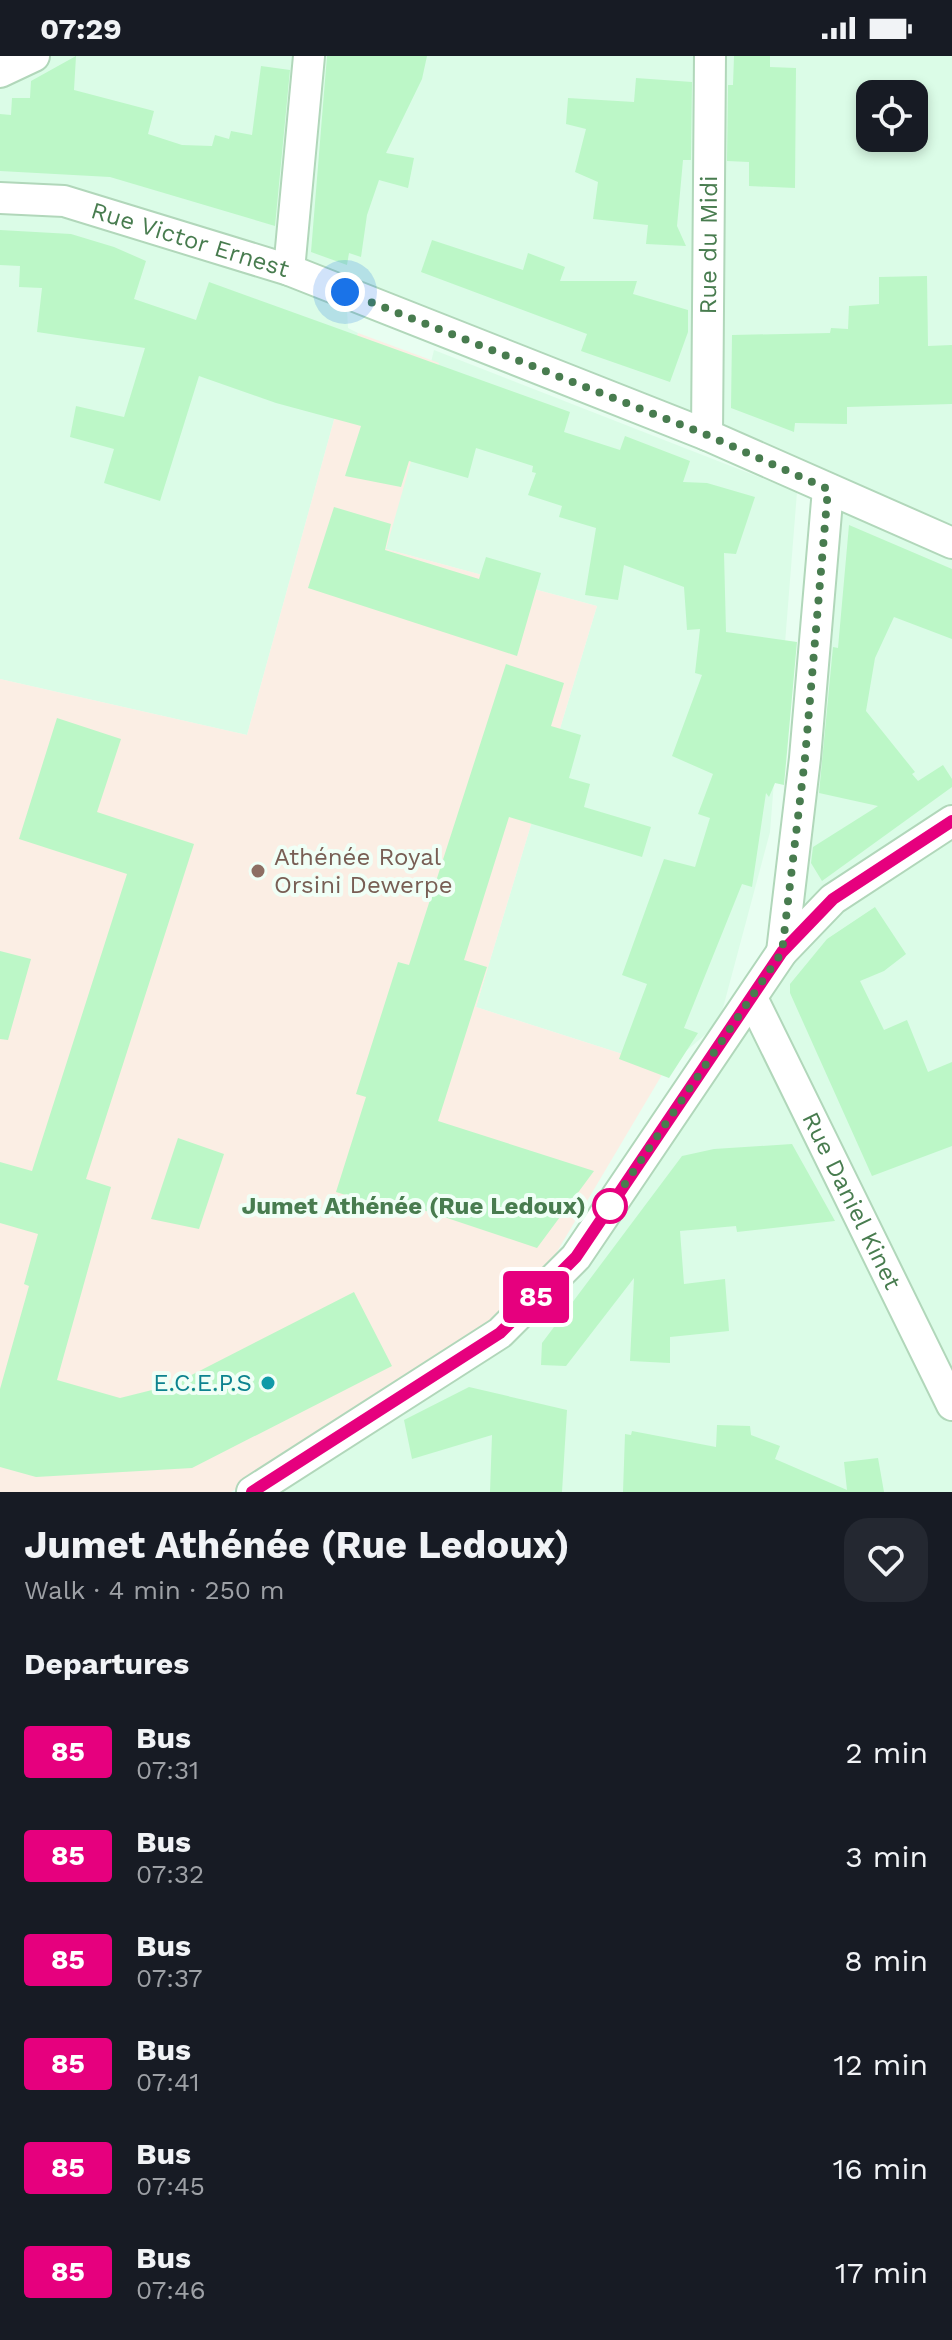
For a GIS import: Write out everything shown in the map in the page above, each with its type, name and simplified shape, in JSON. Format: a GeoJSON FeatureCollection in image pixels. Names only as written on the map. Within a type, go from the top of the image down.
{"type":"FeatureCollection","features":[{"type":"Feature","properties":{"kind":"street"},"geometry":{"type":"LineString","coordinates":[[0,72],[34,56]]}},
{"type":"Feature","properties":{"kind":"street"},"geometry":{"type":"LineString","coordinates":[[289,270],[309,56]]}},
{"type":"Feature","properties":{"kind":"street","name":"Rue du Midi"},"geometry":{"type":"LineString","coordinates":[[707,435],[710,56]]}},
{"type":"Feature","properties":{"kind":"street","name":"Rue Victor Ernest"},"geometry":{"type":"LineString","coordinates":[[0,198],[64,201],[289,270],[707,435],[952,543]]}},
{"type":"Feature","properties":{"kind":"street"},"geometry":{"type":"LineString","coordinates":[[782,952],[805,758],[828,489]]}},
{"type":"Feature","properties":{"kind":"street"},"geometry":{"type":"LineString","coordinates":[[252,1492],[500,1333],[576,1257],[782,952],[833,899],[952,821]]}},
{"type":"Feature","properties":{"kind":"street","name":"Rue Daniel Kinet"},"geometry":{"type":"LineString","coordinates":[[752,998],[952,1405]]}},
{"type":"Feature","properties":{"kind":"shaded area"},"geometry":{"type":"Polygon","coordinates":[[[0,56],[952,56],[952,543],[228,252],[347,309],[348,328],[358,333],[247,735],[0,679],[0,207],[206,245],[0,198],[0,56]]]}},
{"type":"Feature","properties":{"kind":"shaded area","name":"Athénée Royal Orsini Dewerpe"},"geometry":{"type":"Polygon","coordinates":[[[358,333],[439,363],[386,549],[597,606],[476,1007],[666,1068],[523,1309],[231,1492],[0,1492],[0,679],[247,735],[358,333]]]}},
{"type":"Feature","properties":{"kind":"shaded area"},"geometry":{"type":"Polygon","coordinates":[[[434,350],[797,492],[770,832],[719,1023],[666,1068],[476,1007],[597,606],[386,549],[434,350]]]}},
{"type":"Feature","properties":{"kind":"shaded area"},"geometry":{"type":"Polygon","coordinates":[[[827,505],[952,550],[952,1492],[252,1492],[545,1287],[782,952],[827,505]]]}},
{"type":"Feature","properties":{"kind":"building"},"geometry":{"type":"Polygon","coordinates":[[[76,56],[74,90],[154,111],[148,134],[182,145],[212,146],[215,135],[229,139],[231,131],[252,135],[261,66],[290,70],[275,226],[110,177],[0,171],[0,114],[11,115],[12,98],[30,98],[31,81],[76,56]]]}},
{"type":"Feature","properties":{"kind":"building"},"geometry":{"type":"Polygon","coordinates":[[[327,56],[427,56],[422,79],[386,153],[414,158],[408,188],[379,180],[367,215],[361,257],[349,253],[347,265],[311,252],[327,56]]]}},
{"type":"Feature","properties":{"kind":"building"},"geometry":{"type":"Polygon","coordinates":[[[734,56],[770,56],[770,67],[796,68],[795,188],[749,186],[749,162],[727,161],[728,85],[733,85],[734,56]]]}},
{"type":"Feature","properties":{"kind":"building"},"geometry":{"type":"Polygon","coordinates":[[[636,78],[692,82],[691,160],[683,160],[677,226],[686,246],[646,244],[648,225],[593,219],[598,182],[575,172],[586,129],[566,124],[568,98],[634,102],[636,78]]]}},
{"type":"Feature","properties":{"kind":"building"},"geometry":{"type":"Polygon","coordinates":[[[0,230],[71,234],[114,247],[146,261],[134,299],[196,320],[209,282],[570,412],[564,432],[620,450],[625,436],[690,461],[683,482],[707,483],[755,497],[736,554],[724,553],[726,632],[797,642],[784,785],[775,783],[769,797],[766,793],[752,887],[742,884],[684,1028],[698,1033],[669,1078],[619,1059],[647,984],[622,975],[664,859],[695,867],[710,818],[698,814],[713,774],[672,756],[702,675],[695,673],[700,629],[687,630],[684,587],[624,565],[618,600],[585,595],[596,528],[559,517],[562,506],[528,495],[536,473],[532,472],[533,466],[476,448],[468,478],[409,461],[401,487],[345,476],[361,426],[276,403],[199,376],[160,501],[104,483],[114,449],[70,437],[76,406],[124,417],[145,348],[37,332],[42,288],[19,287],[20,266],[0,265],[0,230]]]}},
{"type":"Feature","properties":{"kind":"building"},"geometry":{"type":"Polygon","coordinates":[[[432,240],[523,270],[528,253],[565,267],[560,281],[637,281],[633,294],[688,310],[688,332],[670,382],[581,351],[587,334],[421,272],[432,240]]]}},
{"type":"Feature","properties":{"kind":"building"},"geometry":{"type":"Polygon","coordinates":[[[927,276],[928,346],[952,345],[952,404],[847,407],[847,424],[795,423],[794,432],[731,408],[732,335],[830,333],[831,328],[848,329],[849,306],[879,304],[879,277],[927,276]]]}},
{"type":"Feature","properties":{"kind":"building"},"geometry":{"type":"Polygon","coordinates":[[[334,507],[391,524],[385,550],[479,579],[486,557],[541,573],[517,656],[308,588],[334,507]]]}},
{"type":"Feature","properties":{"kind":"building"},"geometry":{"type":"Polygon","coordinates":[[[849,525],[952,569],[952,639],[894,617],[875,658],[866,711],[915,772],[912,774],[918,781],[943,765],[952,779],[952,787],[822,881],[811,863],[813,847],[878,806],[819,793],[833,647],[838,648],[849,525]]]}},
{"type":"Feature","properties":{"kind":"building"},"geometry":{"type":"Polygon","coordinates":[[[506,664],[564,683],[551,726],[581,735],[569,778],[590,784],[584,807],[651,827],[642,857],[509,817],[464,960],[487,967],[438,1121],[594,1171],[537,1248],[387,1198],[384,1207],[336,1192],[366,1097],[356,1094],[398,962],[409,965],[506,664]]]}},
{"type":"Feature","properties":{"kind":"building"},"geometry":{"type":"Polygon","coordinates":[[[57,718],[121,739],[97,812],[194,844],[86,1179],[111,1187],[57,1380],[120,1398],[172,1385],[354,1292],[392,1366],[192,1468],[36,1477],[0,1467],[0,1389],[29,1286],[24,1284],[38,1234],[0,1223],[0,1162],[32,1171],[127,874],[19,839],[57,718]]]}},
{"type":"Feature","properties":{"kind":"building"},"geometry":{"type":"Polygon","coordinates":[[[875,907],[906,954],[884,971],[860,981],[884,1030],[907,1020],[928,1072],[952,1062],[952,1146],[872,1176],[790,993],[790,984],[827,939],[875,907]]]}},
{"type":"Feature","properties":{"kind":"building"},"geometry":{"type":"Polygon","coordinates":[[[0,951],[31,959],[8,1040],[0,1039],[0,951]]]}},
{"type":"Feature","properties":{"kind":"building"},"geometry":{"type":"Polygon","coordinates":[[[178,1138],[224,1154],[199,1229],[151,1219],[178,1138]]]}},
{"type":"Feature","properties":{"kind":"building"},"geometry":{"type":"Polygon","coordinates":[[[792,1144],[835,1221],[737,1232],[736,1226],[680,1231],[684,1284],[725,1279],[729,1331],[670,1337],[670,1363],[630,1361],[634,1278],[566,1366],[541,1365],[542,1343],[682,1156],[714,1149],[792,1144]]]}},
{"type":"Feature","properties":{"kind":"building"},"geometry":{"type":"Polygon","coordinates":[[[469,1387],[567,1410],[562,1492],[490,1492],[492,1435],[412,1459],[404,1420],[469,1387]]]}},
{"type":"Feature","properties":{"kind":"building"},"geometry":{"type":"Polygon","coordinates":[[[717,1425],[750,1426],[751,1435],[780,1446],[775,1459],[847,1490],[844,1462],[878,1458],[884,1492],[623,1492],[625,1434],[631,1435],[632,1431],[716,1447],[717,1425]]]}},
{"type":"Feature","properties":{"kind":"bus line","name":"85"},"geometry":{"type":"LineString","coordinates":[[252,1492],[500,1333],[576,1257],[782,952],[833,899],[952,821]]}},
{"type":"Feature","properties":{"kind":"place","name":"Athénée Royal Orsini Dewerpe"},"geometry":{"type":"Point","coordinates":[258,871]}},
{"type":"Feature","properties":{"kind":"place","name":"Jumet Athénée (Rue Ledoux)"},"geometry":{"type":"Point","coordinates":[610,1206]}},
{"type":"Feature","properties":{"kind":"place","name":"E.C.E.P.S"},"geometry":{"type":"Point","coordinates":[268,1383]}},
{"type":"Feature","properties":{"kind":"route"},"geometry":{"type":"LineString","coordinates":[[345,292],[707,435],[828,489],[805,758],[782,952],[608,1209],[610,1206]]}}]}
